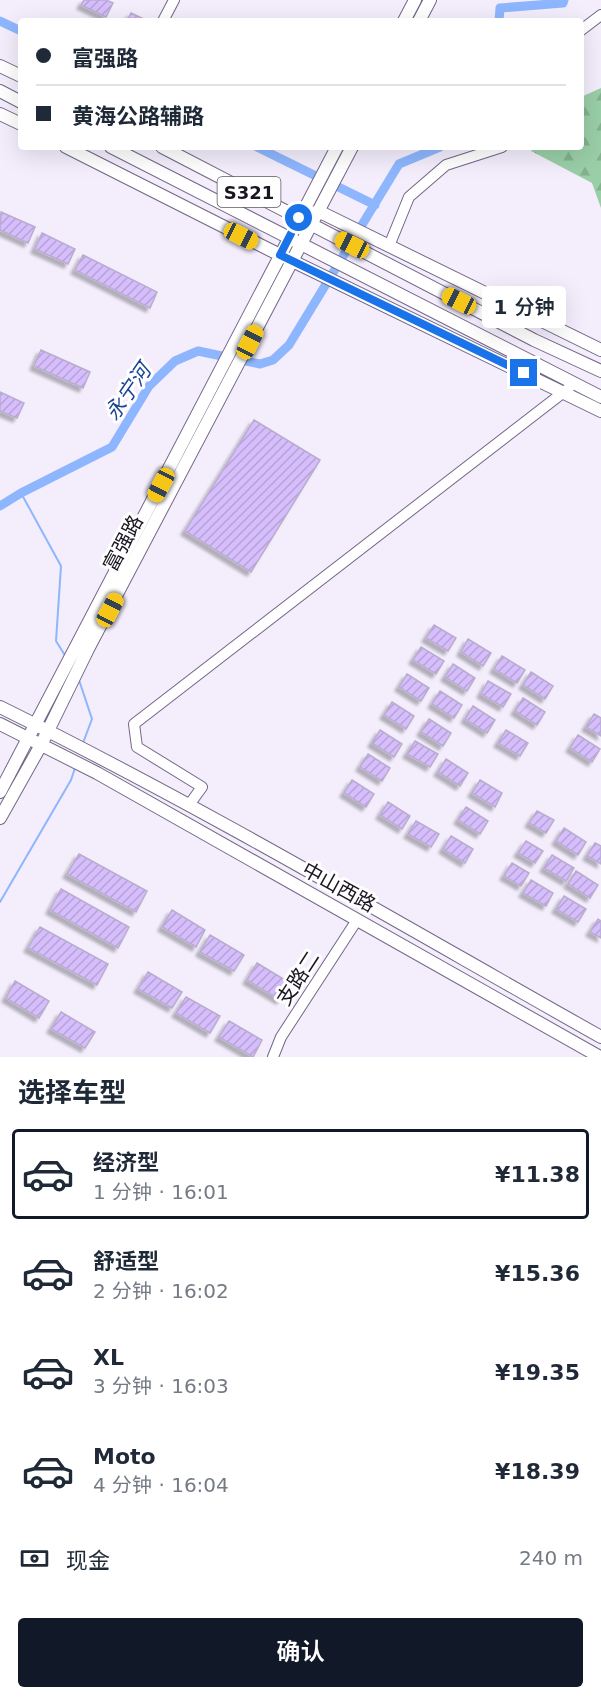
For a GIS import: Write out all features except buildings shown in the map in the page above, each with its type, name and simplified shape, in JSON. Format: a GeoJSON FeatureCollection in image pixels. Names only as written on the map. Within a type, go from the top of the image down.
{"type":"FeatureCollection","features":[{"type":"Feature","properties":{"kind":"main road"},"geometry":{"type":"LineString","coordinates":[[406,18],[415,0]]}},
{"type":"Feature","properties":{"kind":"main road"},"geometry":{"type":"LineString","coordinates":[[421,18],[430,0]]}},
{"type":"Feature","properties":{"kind":"main road"},"geometry":{"type":"LineString","coordinates":[[0,66],[18,75]]}},
{"type":"Feature","properties":{"kind":"main road"},"geometry":{"type":"LineString","coordinates":[[0,91],[18,100]]}},
{"type":"Feature","properties":{"kind":"main road"},"geometry":{"type":"LineString","coordinates":[[0,114],[18,123]]}},
{"type":"Feature","properties":{"kind":"main road"},"geometry":{"type":"LineString","coordinates":[[72,150],[286,258],[601,411]]}},
{"type":"Feature","properties":{"kind":"main road","name":"S321"},"geometry":{"type":"LineString","coordinates":[[117,150],[575,384]]}},
{"type":"Feature","properties":{"kind":"main road","name":"S321"},"geometry":{"type":"LineString","coordinates":[[168,150],[383,262],[601,371]]}},
{"type":"Feature","properties":{"kind":"main road"},"geometry":{"type":"LineString","coordinates":[[244,340],[295,240],[299,218],[335,150]]}},
{"type":"Feature","properties":{"kind":"main road"},"geometry":{"type":"LineString","coordinates":[[295,240],[311,224],[350,150]]}},
{"type":"Feature","properties":{"kind":"main road"},"geometry":{"type":"LineString","coordinates":[[299,218],[318,212],[601,350]]}},
{"type":"Feature","properties":{"kind":"main road","name":"富强路"},"geometry":{"type":"LineString","coordinates":[[36,725],[213,387],[244,340]]}},
{"type":"Feature","properties":{"kind":"main road","name":"富强路"},"geometry":{"type":"LineString","coordinates":[[48,731],[88,649],[226,391],[244,340]]}},
{"type":"Feature","properties":{"kind":"main road"},"geometry":{"type":"LineString","coordinates":[[575,384],[601,397]]}},
{"type":"Feature","properties":{"kind":"main road","name":"中山西路"},"geometry":{"type":"LineString","coordinates":[[0,707],[105,759],[189,805],[601,1037]]}},
{"type":"Feature","properties":{"kind":"main road","name":"中山西路"},"geometry":{"type":"LineString","coordinates":[[0,724],[97,773],[600,1057]]}},
{"type":"Feature","properties":{"kind":"main road"},"geometry":{"type":"LineString","coordinates":[[0,792],[36,725]]}},
{"type":"Feature","properties":{"kind":"main road"},"geometry":{"type":"LineString","coordinates":[[0,818],[48,731]]}},
{"type":"Feature","properties":{"kind":"street"},"geometry":{"type":"LineString","coordinates":[[165,18],[174,0]]}},
{"type":"Feature","properties":{"kind":"street"},"geometry":{"type":"LineString","coordinates":[[584,28],[601,15]]}},
{"type":"Feature","properties":{"kind":"street"},"geometry":{"type":"LineString","coordinates":[[389,246],[409,197],[446,165],[493,150]]}},
{"type":"Feature","properties":{"kind":"street"},"geometry":{"type":"LineString","coordinates":[[189,805],[202,787],[137,747],[134,723],[575,384]]}},
{"type":"Feature","properties":{"kind":"street","name":"支路二"},"geometry":{"type":"LineString","coordinates":[[273,1057],[281,1037],[357,920]]}},
{"type":"Feature","properties":{"kind":"green space"},"geometry":{"type":"Polygon","coordinates":[[[601,88],[601,208],[592,183],[531,151],[584,150],[584,96],[601,88]]]}},
{"type":"Feature","properties":{"kind":"waterway","name":"永宁河"},"geometry":{"type":"LineString","coordinates":[[499,18],[500,8],[563,3],[564,0]]}},
{"type":"Feature","properties":{"kind":"waterway"},"geometry":{"type":"LineString","coordinates":[[0,21],[18,30]]}},
{"type":"Feature","properties":{"kind":"waterway"},"geometry":{"type":"LineString","coordinates":[[263,150],[375,205]]}},
{"type":"Feature","properties":{"kind":"waterway","name":"永宁河"},"geometry":{"type":"LineString","coordinates":[[0,506],[112,447],[149,386],[175,361],[198,351],[260,364],[273,360],[289,345],[399,164],[433,150]]}},
{"type":"Feature","properties":{"kind":"waterway"},"geometry":{"type":"LineString","coordinates":[[21,493],[61,566],[56,641],[66,657]]}},
{"type":"Feature","properties":{"kind":"waterway"},"geometry":{"type":"LineString","coordinates":[[79,680],[92,719],[83,743]]}},
{"type":"Feature","properties":{"kind":"waterway"},"geometry":{"type":"LineString","coordinates":[[0,902],[71,780],[75,768]]}},
{"type":"Feature","properties":{"kind":"route"},"geometry":{"type":"LineString","coordinates":[[299,218],[280,255],[524,373]]}}]}
